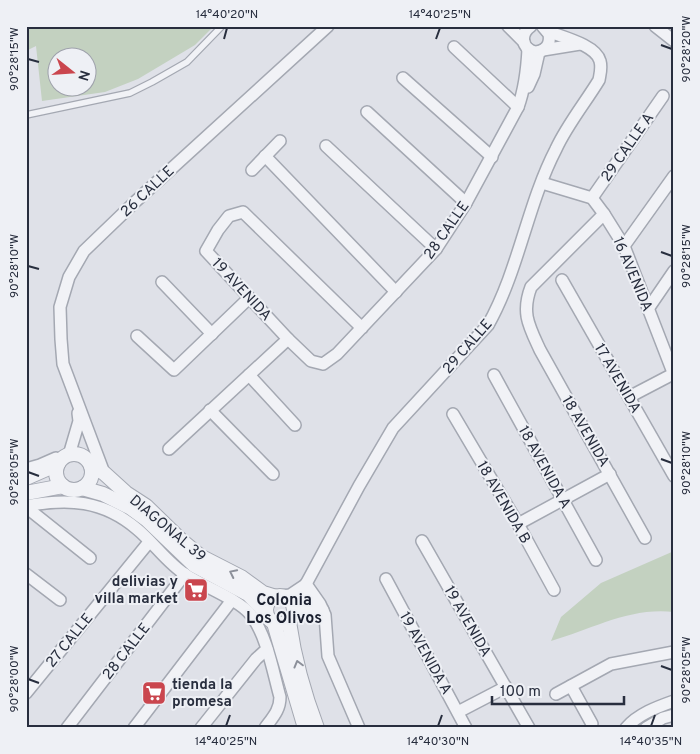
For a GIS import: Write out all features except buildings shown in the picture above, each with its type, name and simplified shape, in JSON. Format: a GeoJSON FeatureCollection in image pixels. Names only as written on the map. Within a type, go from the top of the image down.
{"type":"FeatureCollection","features":[{"type":"Feature","properties":{"kind":"street","name":"26 CALLE"},"geometry":{"type":"LineString","coordinates":[[95,467],[91,440],[63,364],[60,307],[69,278],[84,251],[136,201],[328,26]]}},
{"type":"Feature","properties":{"kind":"street"},"geometry":{"type":"LineString","coordinates":[[508,26],[533,48],[580,44]]}},
{"type":"Feature","properties":{"kind":"street"},"geometry":{"type":"LineString","coordinates":[[531,26],[525,32],[533,48]]}},
{"type":"Feature","properties":{"kind":"street"},"geometry":{"type":"LineString","coordinates":[[661,28],[674,41]]}},
{"type":"Feature","properties":{"kind":"street"},"geometry":{"type":"LineString","coordinates":[[533,48],[549,42],[549,36],[544,29]]}},
{"type":"Feature","properties":{"kind":"street"},"geometry":{"type":"LineString","coordinates":[[544,29],[580,44]]}},
{"type":"Feature","properties":{"kind":"street","name":"29 CALLE"},"geometry":{"type":"LineString","coordinates":[[292,617],[306,584],[359,486],[394,428],[488,325],[502,297],[556,148],[599,80],[601,62],[594,50],[580,44]]}},
{"type":"Feature","properties":{"kind":"street"},"geometry":{"type":"LineString","coordinates":[[454,47],[520,102]]}},
{"type":"Feature","properties":{"kind":"street","name":"28 CALLE"},"geometry":{"type":"LineString","coordinates":[[323,364],[338,354],[436,249],[466,203],[520,102],[533,48]]}},
{"type":"Feature","properties":{"kind":"street"},"geometry":{"type":"LineString","coordinates":[[403,78],[492,157]]}},
{"type":"Feature","properties":{"kind":"street","name":"29 CALLE A"},"geometry":{"type":"LineString","coordinates":[[592,198],[663,96]]}},
{"type":"Feature","properties":{"kind":"street"},"geometry":{"type":"LineString","coordinates":[[367,112],[466,203]]}},
{"type":"Feature","properties":{"kind":"street"},"geometry":{"type":"LineString","coordinates":[[252,170],[280,141]]}},
{"type":"Feature","properties":{"kind":"street"},"geometry":{"type":"LineString","coordinates":[[326,146],[436,249]]}},
{"type":"Feature","properties":{"kind":"street"},"geometry":{"type":"LineString","coordinates":[[265,156],[396,292]]}},
{"type":"Feature","properties":{"kind":"street"},"geometry":{"type":"LineString","coordinates":[[624,246],[674,176]]}},
{"type":"Feature","properties":{"kind":"street"},"geometry":{"type":"LineString","coordinates":[[542,183],[592,198]]}},
{"type":"Feature","properties":{"kind":"street","name":"16 AVENIDA"},"geometry":{"type":"LineString","coordinates":[[592,198],[624,246],[674,374]]}},
{"type":"Feature","properties":{"kind":"street","name":"19 AVENIDA"},"geometry":{"type":"LineString","coordinates":[[323,364],[311,361],[288,339],[206,251],[218,230],[229,216],[243,212],[362,328]]}},
{"type":"Feature","properties":{"kind":"street","name":"18 AVENIDA"},"geometry":{"type":"LineString","coordinates":[[604,214],[531,287],[525,311],[528,324],[540,350],[645,538]]}},
{"type":"Feature","properties":{"kind":"street"},"geometry":{"type":"LineString","coordinates":[[648,309],[674,271]]}},
{"type":"Feature","properties":{"kind":"street","name":"17 AVENIDA"},"geometry":{"type":"LineString","coordinates":[[562,280],[674,476]]}},
{"type":"Feature","properties":{"kind":"street"},"geometry":{"type":"LineString","coordinates":[[162,282],[212,334]]}},
{"type":"Feature","properties":{"kind":"street"},"geometry":{"type":"LineString","coordinates":[[137,336],[174,370],[248,298]]}},
{"type":"Feature","properties":{"kind":"street"},"geometry":{"type":"LineString","coordinates":[[169,449],[288,339]]}},
{"type":"Feature","properties":{"kind":"street"},"geometry":{"type":"LineString","coordinates":[[666,355],[674,343]]}},
{"type":"Feature","properties":{"kind":"street"},"geometry":{"type":"LineString","coordinates":[[629,397],[674,374]]}},
{"type":"Feature","properties":{"kind":"street"},"geometry":{"type":"LineString","coordinates":[[249,375],[295,425]]}},
{"type":"Feature","properties":{"kind":"street","name":"18 AVENIDA A"},"geometry":{"type":"LineString","coordinates":[[494,375],[596,560]]}},
{"type":"Feature","properties":{"kind":"street","name":"26 CALLE"},"geometry":{"type":"LineString","coordinates":[[63,459],[79,421],[76,401]]}},
{"type":"Feature","properties":{"kind":"street"},"geometry":{"type":"LineString","coordinates":[[210,410],[273,474]]}},
{"type":"Feature","properties":{"kind":"street","name":"18 AVENIDA B"},"geometry":{"type":"LineString","coordinates":[[453,414],[518,524],[554,590]]}},
{"type":"Feature","properties":{"kind":"street","name":"26 CALLE"},"geometry":{"type":"LineString","coordinates":[[91,440],[95,467]]}},
{"type":"Feature","properties":{"kind":"street"},"geometry":{"type":"LineString","coordinates":[[26,478],[63,459],[80,455],[95,467],[91,479],[82,488],[75,490],[63,486],[26,493]]}},
{"type":"Feature","properties":{"kind":"street"},"geometry":{"type":"LineString","coordinates":[[26,469],[56,458],[63,459]]}},
{"type":"Feature","properties":{"kind":"street"},"geometry":{"type":"LineString","coordinates":[[63,459],[57,476],[63,486]]}},
{"type":"Feature","properties":{"kind":"street","name":"DIAGONAL 39"},"geometry":{"type":"LineString","coordinates":[[95,467],[146,506],[200,556],[241,577],[263,593],[279,596]]}},
{"type":"Feature","properties":{"kind":"street"},"geometry":{"type":"LineString","coordinates":[[518,524],[610,474]]}},
{"type":"Feature","properties":{"kind":"street","name":"DIAGONAL 39"},"geometry":{"type":"LineString","coordinates":[[82,488],[103,494],[131,508],[146,519],[194,564],[248,594],[270,618],[306,728]]}},
{"type":"Feature","properties":{"kind":"street","name":"DIAGONAL 39"},"geometry":{"type":"LineString","coordinates":[[26,507],[50,501],[74,501],[96,505],[121,517],[137,529],[184,574],[232,600],[250,614],[260,631],[267,650],[280,697],[280,706],[277,713],[265,728]]}},
{"type":"Feature","properties":{"kind":"street"},"geometry":{"type":"LineString","coordinates":[[26,507],[90,558]]}},
{"type":"Feature","properties":{"kind":"street","name":"19 AVENIDA"},"geometry":{"type":"LineString","coordinates":[[422,541],[529,728]]}},
{"type":"Feature","properties":{"kind":"street","name":"27 CALLE"},"geometry":{"type":"LineString","coordinates":[[26,692],[149,542]]}},
{"type":"Feature","properties":{"kind":"street"},"geometry":{"type":"LineString","coordinates":[[26,574],[60,600]]}},
{"type":"Feature","properties":{"kind":"street","name":"28 CALLE"},"geometry":{"type":"LineString","coordinates":[[67,728],[184,574]]}},
{"type":"Feature","properties":{"kind":"street","name":"19 AVENIDA A"},"geometry":{"type":"LineString","coordinates":[[386,579],[466,728]]}},
{"type":"Feature","properties":{"kind":"street"},"geometry":{"type":"LineString","coordinates":[[323,610],[309,608],[282,624],[270,618],[268,603],[279,596],[290,595],[306,584],[323,610],[327,627],[326,644],[328,656],[359,728]]}},
{"type":"Feature","properties":{"kind":"street"},"geometry":{"type":"LineString","coordinates":[[279,596],[286,598],[292,604],[291,641],[317,728]]}},
{"type":"Feature","properties":{"kind":"street"},"geometry":{"type":"LineString","coordinates":[[134,728],[232,600]]}},
{"type":"Feature","properties":{"kind":"street"},"geometry":{"type":"LineString","coordinates":[[201,728],[256,659],[267,650]]}},
{"type":"Feature","properties":{"kind":"street"},"geometry":{"type":"LineString","coordinates":[[556,694],[611,664],[674,652]]}},
{"type":"Feature","properties":{"kind":"street"},"geometry":{"type":"LineString","coordinates":[[571,686],[592,724]]}},
{"type":"Feature","properties":{"kind":"street"},"geometry":{"type":"LineString","coordinates":[[458,712],[506,687]]}},
{"type":"Feature","properties":{"kind":"street"},"geometry":{"type":"LineString","coordinates":[[626,728],[631,722],[657,706],[674,701]]}},
{"type":"Feature","properties":{"kind":"street"},"geometry":{"type":"LineString","coordinates":[[646,728],[674,714]]}},
{"type":"Feature","properties":{"kind":"lane"},"geometry":{"type":"LineString","coordinates":[[26,115],[130,93],[187,62],[222,26]]}},
{"type":"Feature","properties":{"kind":"green space"},"geometry":{"type":"Polygon","coordinates":[[[26,26],[214,26],[195,45],[138,79],[98,93],[98,48],[48,48],[48,98],[63,98],[42,101],[36,46],[26,51],[26,26]]]}},
{"type":"Feature","properties":{"kind":"green space"},"geometry":{"type":"Polygon","coordinates":[[[674,551],[674,612],[658,611],[626,616],[551,641],[561,617],[601,583],[674,551]]]}},
{"type":"Feature","properties":{"kind":"place","name":"delivias y villa market"},"geometry":{"type":"Point","coordinates":[196,590]}},
{"type":"Feature","properties":{"kind":"place","name":"tienda la promesa"},"geometry":{"type":"Point","coordinates":[154,693]}},
{"type":"Feature","properties":{"kind":"district","name":"Colonia Los Olivos"},"geometry":{"type":"Point","coordinates":[284,608]}}]}
